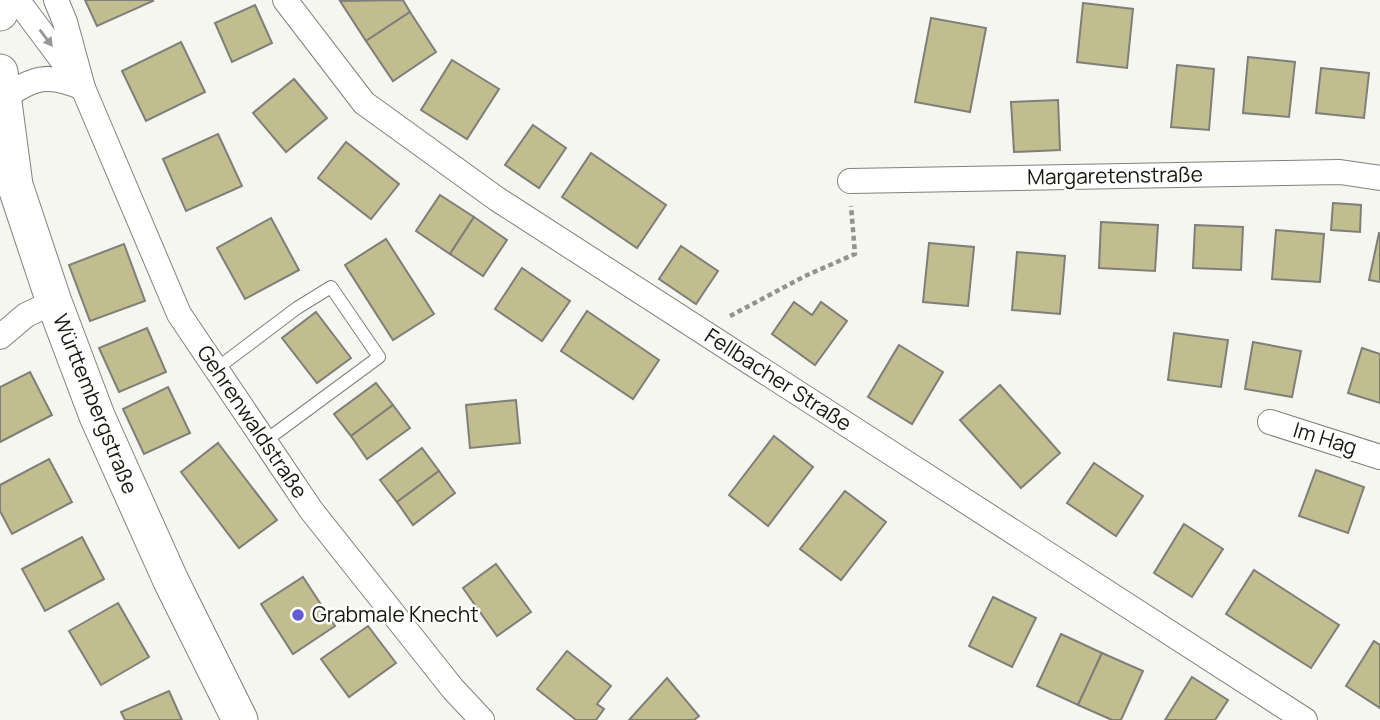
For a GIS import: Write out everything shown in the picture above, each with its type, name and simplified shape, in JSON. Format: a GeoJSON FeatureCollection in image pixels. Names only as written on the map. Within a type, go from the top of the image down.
{"type":"FeatureCollection","features":[{"type":"Feature","properties":{"kind":"street","name":"Gehrenwaldstraße"},"geometry":{"type":"LineString","coordinates":[[0,0],[24,9],[83,88]]}},
{"type":"Feature","properties":{"kind":"street"},"geometry":{"type":"LineString","coordinates":[[0,0],[0,13]]}},
{"type":"Feature","properties":{"kind":"street","name":"Gehrenwaldstraße"},"geometry":{"type":"LineString","coordinates":[[56,0],[65,22],[83,88],[179,314],[311,510],[453,689],[482,720]]}},
{"type":"Feature","properties":{"kind":"street","name":"Fellbacher Straße"},"geometry":{"type":"LineString","coordinates":[[285,0],[364,103],[496,200],[1305,720]]}},
{"type":"Feature","properties":{"kind":"street"},"geometry":{"type":"LineString","coordinates":[[1,85],[25,84],[49,77],[83,88]]}},
{"type":"Feature","properties":{"kind":"street","name":"Württembergstraße"},"geometry":{"type":"LineString","coordinates":[[1,85],[15,185],[54,302],[97,416],[171,581],[240,720]]}},
{"type":"Feature","properties":{"kind":"street","name":"Margaretenstraße"},"geometry":{"type":"LineString","coordinates":[[850,181],[1340,172],[1380,178]]}},
{"type":"Feature","properties":{"kind":"street"},"geometry":{"type":"LineString","coordinates":[[0,337],[26,315],[54,302]]}},
{"type":"Feature","properties":{"kind":"street","name":"Im Hag"},"geometry":{"type":"LineString","coordinates":[[1270,422],[1380,457]]}},
{"type":"Feature","properties":{"kind":"lane"},"geometry":{"type":"LineString","coordinates":[[216,369],[297,308],[331,287],[380,357],[265,442]]}},
{"type":"Feature","properties":{"kind":"path"},"geometry":{"type":"LineString","coordinates":[[726,318],[805,276],[855,254],[850,181]]}},
{"type":"Feature","properties":{"kind":"building"},"geometry":{"type":"Polygon","coordinates":[[[85,0],[152,0],[153,1],[97,26],[85,0]]]}},
{"type":"Feature","properties":{"kind":"building"},"geometry":{"type":"Polygon","coordinates":[[[403,0],[410,12],[366,41],[340,1],[403,0]]]}},
{"type":"Feature","properties":{"kind":"building"},"geometry":{"type":"Polygon","coordinates":[[[1083,3],[1133,9],[1127,68],[1077,62],[1083,3]]]}},
{"type":"Feature","properties":{"kind":"building"},"geometry":{"type":"Polygon","coordinates":[[[255,5],[272,43],[232,62],[215,23],[255,5]]]}},
{"type":"Feature","properties":{"kind":"building"},"geometry":{"type":"Polygon","coordinates":[[[410,12],[436,52],[393,81],[366,41],[410,12]]]}},
{"type":"Feature","properties":{"kind":"building"},"geometry":{"type":"Polygon","coordinates":[[[931,18],[986,28],[970,112],[915,102],[931,18]]]}},
{"type":"Feature","properties":{"kind":"building"},"geometry":{"type":"Polygon","coordinates":[[[181,42],[205,92],[146,121],[122,71],[181,42]]]}},
{"type":"Feature","properties":{"kind":"building"},"geometry":{"type":"Polygon","coordinates":[[[1248,57],[1295,62],[1289,117],[1243,113],[1248,57]]]}},
{"type":"Feature","properties":{"kind":"building"},"geometry":{"type":"Polygon","coordinates":[[[452,60],[499,89],[467,139],[421,110],[452,60]]]}},
{"type":"Feature","properties":{"kind":"building"},"geometry":{"type":"Polygon","coordinates":[[[1177,65],[1214,69],[1209,130],[1171,127],[1177,65]]]}},
{"type":"Feature","properties":{"kind":"building"},"geometry":{"type":"Polygon","coordinates":[[[1321,68],[1369,73],[1364,118],[1316,113],[1321,68]]]}},
{"type":"Feature","properties":{"kind":"building"},"geometry":{"type":"Polygon","coordinates":[[[294,79],[327,118],[286,152],[253,113],[294,79]]]}},
{"type":"Feature","properties":{"kind":"building"},"geometry":{"type":"Polygon","coordinates":[[[1058,100],[1060,150],[1014,152],[1011,102],[1058,100]]]}},
{"type":"Feature","properties":{"kind":"building"},"geometry":{"type":"Polygon","coordinates":[[[533,125],[566,148],[539,188],[505,165],[533,125]]]}},
{"type":"Feature","properties":{"kind":"building"},"geometry":{"type":"Polygon","coordinates":[[[218,134],[242,186],[186,211],[163,159],[218,134]]]}},
{"type":"Feature","properties":{"kind":"building"},"geometry":{"type":"Polygon","coordinates":[[[346,142],[399,184],[371,219],[318,178],[346,142]]]}},
{"type":"Feature","properties":{"kind":"building"},"geometry":{"type":"Polygon","coordinates":[[[591,153],[666,205],[637,248],[562,197],[591,153]]]}},
{"type":"Feature","properties":{"kind":"building"},"geometry":{"type":"Polygon","coordinates":[[[440,195],[474,217],[450,254],[416,231],[440,195]]]}},
{"type":"Feature","properties":{"kind":"building"},"geometry":{"type":"Polygon","coordinates":[[[1333,203],[1361,205],[1360,232],[1331,230],[1333,203]]]}},
{"type":"Feature","properties":{"kind":"building"},"geometry":{"type":"Polygon","coordinates":[[[474,217],[507,240],[483,276],[450,254],[474,217]]]}},
{"type":"Feature","properties":{"kind":"building"},"geometry":{"type":"Polygon","coordinates":[[[271,218],[299,270],[245,299],[217,248],[271,218]]]}},
{"type":"Feature","properties":{"kind":"building"},"geometry":{"type":"Polygon","coordinates":[[[1101,222],[1158,225],[1155,271],[1099,268],[1101,222]]]}},
{"type":"Feature","properties":{"kind":"building"},"geometry":{"type":"Polygon","coordinates":[[[1195,225],[1243,227],[1241,270],[1193,268],[1195,225]]]}},
{"type":"Feature","properties":{"kind":"building"},"geometry":{"type":"Polygon","coordinates":[[[1276,230],[1324,234],[1320,282],[1272,279],[1276,230]]]}},
{"type":"Feature","properties":{"kind":"building"},"geometry":{"type":"Polygon","coordinates":[[[1380,233],[1380,282],[1369,280],[1380,233]]]}},
{"type":"Feature","properties":{"kind":"building"},"geometry":{"type":"Polygon","coordinates":[[[386,239],[434,314],[393,340],[345,265],[386,239]]]}},
{"type":"Feature","properties":{"kind":"building"},"geometry":{"type":"Polygon","coordinates":[[[929,243],[974,247],[968,306],[923,302],[929,243]]]}},
{"type":"Feature","properties":{"kind":"building"},"geometry":{"type":"Polygon","coordinates":[[[124,244],[145,301],[90,321],[69,265],[124,244]]]}},
{"type":"Feature","properties":{"kind":"building"},"geometry":{"type":"Polygon","coordinates":[[[681,246],[718,271],[696,304],[659,279],[681,246]]]}},
{"type":"Feature","properties":{"kind":"building"},"geometry":{"type":"Polygon","coordinates":[[[1017,252],[1065,256],[1060,314],[1012,310],[1017,252]]]}},
{"type":"Feature","properties":{"kind":"building"},"geometry":{"type":"Polygon","coordinates":[[[522,268],[570,301],[542,341],[495,309],[522,268]]]}},
{"type":"Feature","properties":{"kind":"building"},"geometry":{"type":"Polygon","coordinates":[[[794,302],[812,315],[821,302],[847,321],[815,365],[772,334],[794,302]]]}},
{"type":"Feature","properties":{"kind":"building"},"geometry":{"type":"Polygon","coordinates":[[[587,311],[659,360],[633,399],[561,351],[587,311]]]}},
{"type":"Feature","properties":{"kind":"building"},"geometry":{"type":"Polygon","coordinates":[[[316,312],[351,358],[317,383],[282,338],[316,312]]]}},
{"type":"Feature","properties":{"kind":"building"},"geometry":{"type":"Polygon","coordinates":[[[147,328],[166,372],[119,392],[99,348],[147,328]]]}},
{"type":"Feature","properties":{"kind":"building"},"geometry":{"type":"Polygon","coordinates":[[[1174,333],[1228,340],[1221,387],[1168,380],[1174,333]]]}},
{"type":"Feature","properties":{"kind":"building"},"geometry":{"type":"Polygon","coordinates":[[[1253,342],[1301,351],[1292,397],[1245,389],[1253,342]]]}},
{"type":"Feature","properties":{"kind":"building"},"geometry":{"type":"Polygon","coordinates":[[[899,345],[943,372],[912,424],[868,397],[899,345]]]}},
{"type":"Feature","properties":{"kind":"building"},"geometry":{"type":"Polygon","coordinates":[[[1362,348],[1380,354],[1380,403],[1348,393],[1362,348]]]}},
{"type":"Feature","properties":{"kind":"building"},"geometry":{"type":"Polygon","coordinates":[[[30,372],[52,415],[0,442],[0,387],[30,372]]]}},
{"type":"Feature","properties":{"kind":"building"},"geometry":{"type":"Polygon","coordinates":[[[376,383],[393,405],[351,436],[334,414],[376,383]]]}},
{"type":"Feature","properties":{"kind":"building"},"geometry":{"type":"Polygon","coordinates":[[[1000,385],[1060,453],[1021,488],[960,420],[1000,385]]]}},
{"type":"Feature","properties":{"kind":"building"},"geometry":{"type":"Polygon","coordinates":[[[168,387],[190,433],[144,454],[123,409],[168,387]]]}},
{"type":"Feature","properties":{"kind":"building"},"geometry":{"type":"Polygon","coordinates":[[[516,400],[520,443],[470,448],[466,405],[516,400]]]}},
{"type":"Feature","properties":{"kind":"building"},"geometry":{"type":"Polygon","coordinates":[[[393,405],[410,428],[367,459],[351,436],[393,405]]]}},
{"type":"Feature","properties":{"kind":"building"},"geometry":{"type":"Polygon","coordinates":[[[774,436],[813,467],[768,526],[729,495],[774,436]]]}},
{"type":"Feature","properties":{"kind":"building"},"geometry":{"type":"Polygon","coordinates":[[[218,443],[277,520],[239,548],[181,472],[218,443]]]}},
{"type":"Feature","properties":{"kind":"building"},"geometry":{"type":"Polygon","coordinates":[[[422,448],[439,471],[397,502],[380,480],[422,448]]]}},
{"type":"Feature","properties":{"kind":"building"},"geometry":{"type":"Polygon","coordinates":[[[49,459],[72,502],[12,534],[0,511],[0,485],[49,459]]]}},
{"type":"Feature","properties":{"kind":"building"},"geometry":{"type":"Polygon","coordinates":[[[1094,463],[1143,496],[1116,536],[1067,503],[1094,463]]]}},
{"type":"Feature","properties":{"kind":"building"},"geometry":{"type":"Polygon","coordinates":[[[1316,470],[1364,487],[1348,533],[1299,516],[1316,470]]]}},
{"type":"Feature","properties":{"kind":"building"},"geometry":{"type":"Polygon","coordinates":[[[439,471],[455,493],[413,525],[397,502],[439,471]]]}},
{"type":"Feature","properties":{"kind":"building"},"geometry":{"type":"Polygon","coordinates":[[[845,491],[886,522],[841,580],[800,549],[845,491]]]}},
{"type":"Feature","properties":{"kind":"building"},"geometry":{"type":"Polygon","coordinates":[[[1184,524],[1223,549],[1192,597],[1154,573],[1184,524]]]}},
{"type":"Feature","properties":{"kind":"building"},"geometry":{"type":"Polygon","coordinates":[[[82,537],[104,579],[45,611],[22,569],[82,537]]]}},
{"type":"Feature","properties":{"kind":"building"},"geometry":{"type":"Polygon","coordinates":[[[496,564],[531,612],[497,636],[463,588],[496,564]]]}},
{"type":"Feature","properties":{"kind":"building"},"geometry":{"type":"Polygon","coordinates":[[[1254,570],[1339,625],[1311,668],[1226,614],[1254,570]]]}},
{"type":"Feature","properties":{"kind":"building","name":"Grabmale Knecht"},"geometry":{"type":"Polygon","coordinates":[[[303,577],[335,626],[293,654],[261,604],[303,577]]]}},
{"type":"Feature","properties":{"kind":"building"},"geometry":{"type":"Polygon","coordinates":[[[993,597],[1036,618],[1012,667],[969,646],[993,597]]]}},
{"type":"Feature","properties":{"kind":"building"},"geometry":{"type":"Polygon","coordinates":[[[118,603],[149,657],[101,685],[69,631],[118,603]]]}},
{"type":"Feature","properties":{"kind":"building"},"geometry":{"type":"Polygon","coordinates":[[[368,626],[396,663],[349,697],[321,659],[368,626]]]}},
{"type":"Feature","properties":{"kind":"building"},"geometry":{"type":"Polygon","coordinates":[[[1061,634],[1102,653],[1078,705],[1037,686],[1061,634]]]}},
{"type":"Feature","properties":{"kind":"building"},"geometry":{"type":"Polygon","coordinates":[[[1374,641],[1380,645],[1380,708],[1346,686],[1374,641]]]}},
{"type":"Feature","properties":{"kind":"building"},"geometry":{"type":"Polygon","coordinates":[[[567,651],[611,686],[597,704],[604,709],[596,720],[576,720],[537,689],[567,651]]]}},
{"type":"Feature","properties":{"kind":"building"},"geometry":{"type":"Polygon","coordinates":[[[1102,653],[1143,671],[1121,720],[1112,720],[1078,705],[1102,653]]]}},
{"type":"Feature","properties":{"kind":"building"},"geometry":{"type":"Polygon","coordinates":[[[1192,677],[1228,700],[1215,720],[1165,720],[1192,677]]]}},
{"type":"Feature","properties":{"kind":"building"},"geometry":{"type":"Polygon","coordinates":[[[667,678],[699,716],[694,720],[629,720],[667,678]]]}},
{"type":"Feature","properties":{"kind":"building"},"geometry":{"type":"Polygon","coordinates":[[[169,691],[182,720],[125,720],[121,712],[169,691]]]}},
{"type":"Feature","properties":{"kind":"place","name":"Grabmale Knecht"},"geometry":{"type":"Point","coordinates":[298,615]}}]}
